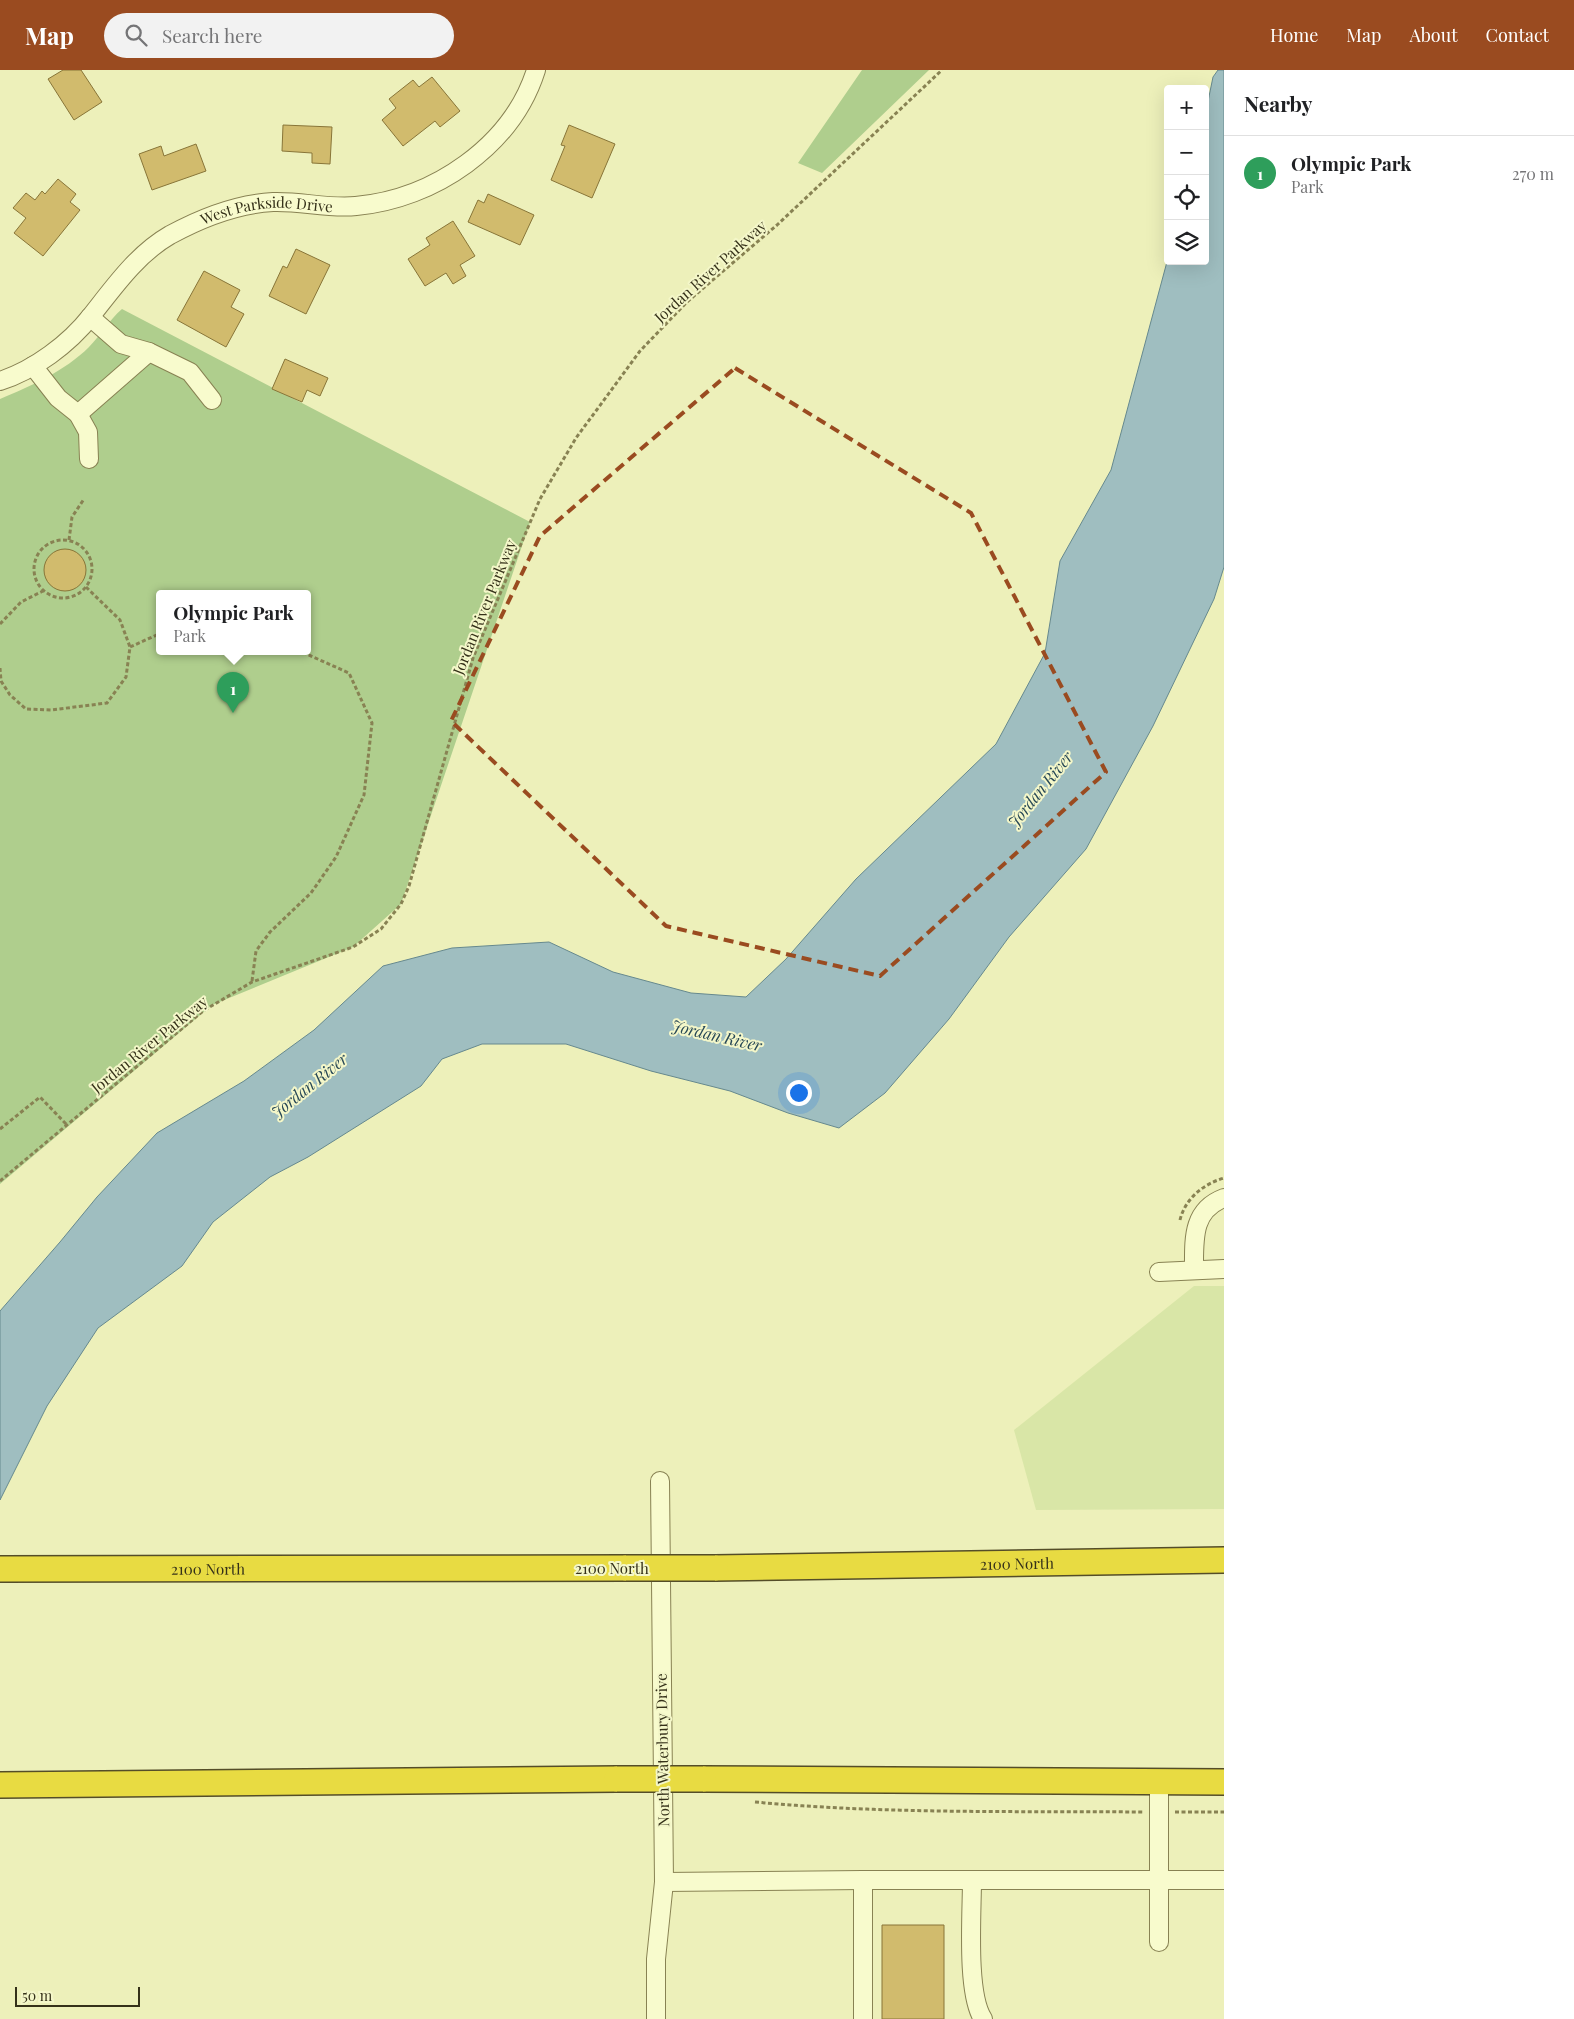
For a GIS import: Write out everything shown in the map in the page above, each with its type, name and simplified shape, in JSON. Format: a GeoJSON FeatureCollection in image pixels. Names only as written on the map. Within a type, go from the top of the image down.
{"type":"FeatureCollection","features":[{"type":"Feature","properties":{"kind":"highway","name":"2100 North"},"geometry":{"type":"LineString","coordinates":[[10,1569],[715,1568],[1224,1560]]}},
{"type":"Feature","properties":{"kind":"highway"},"geometry":{"type":"LineString","coordinates":[[5,1785],[617,1779],[1224,1782]]}},
{"type":"Feature","properties":{"kind":"street","name":"West Parkside Drive"},"geometry":{"type":"LineString","coordinates":[[0,381],[33,366],[63,344],[90,317],[133,265],[167,237],[207,216],[248,206],[275,202],[324,207],[356,206],[396,200],[439,182],[469,162],[495,138],[518,109],[536,70]]}},
{"type":"Feature","properties":{"kind":"street"},"geometry":{"type":"LineString","coordinates":[[90,317],[121,344],[148,352],[190,372],[212,400]]}},
{"type":"Feature","properties":{"kind":"street"},"geometry":{"type":"LineString","coordinates":[[78,414],[148,352]]}},
{"type":"Feature","properties":{"kind":"street"},"geometry":{"type":"LineString","coordinates":[[33,366],[58,398],[78,414],[88,432],[89,459]]}},
{"type":"Feature","properties":{"kind":"street"},"geometry":{"type":"LineString","coordinates":[[1194,1269],[1195,1226],[1212,1203],[1224,1198]]}},
{"type":"Feature","properties":{"kind":"street"},"geometry":{"type":"LineString","coordinates":[[1159,1272],[1224,1269]]}},
{"type":"Feature","properties":{"kind":"street","name":"North Waterbury Drive"},"geometry":{"type":"LineString","coordinates":[[656,2019],[656,1959],[664,1882],[660,1481]]}},
{"type":"Feature","properties":{"kind":"street"},"geometry":{"type":"LineString","coordinates":[[1158,1782],[1159,1942]]}},
{"type":"Feature","properties":{"kind":"street"},"geometry":{"type":"LineString","coordinates":[[863,1880],[864,2019]]}},
{"type":"Feature","properties":{"kind":"street"},"geometry":{"type":"LineString","coordinates":[[972,1880],[972,1986],[976,2006],[982,2019]]}},
{"type":"Feature","properties":{"kind":"street"},"geometry":{"type":"LineString","coordinates":[[664,1882],[1224,1880]]}},
{"type":"Feature","properties":{"kind":"path","name":"Jordan River Parkway"},"geometry":{"type":"LineString","coordinates":[[0,1181],[203,1011],[252,982],[353,946],[381,929],[401,904],[409,886],[473,658],[540,499],[576,438],[640,350],[687,302],[777,225],[942,70]]}},
{"type":"Feature","properties":{"kind":"path"},"geometry":{"type":"LineString","coordinates":[[69,540],[72,516],[84,499]]}},
{"type":"Feature","properties":{"kind":"path"},"geometry":{"type":"LineString","coordinates":[[59,539],[69,540],[79,543],[86,550],[91,559],[93,569],[91,579],[86,588],[79,594],[70,597],[52,596],[38,583],[34,574],[34,564],[42,548],[50,542],[59,539]]}},
{"type":"Feature","properties":{"kind":"path"},"geometry":{"type":"LineString","coordinates":[[0,668],[0,681],[10,695],[26,709],[51,710],[107,703],[126,677],[130,647],[120,620],[86,588]]}},
{"type":"Feature","properties":{"kind":"path"},"geometry":{"type":"LineString","coordinates":[[0,624],[21,602],[44,590]]}},
{"type":"Feature","properties":{"kind":"path"},"geometry":{"type":"LineString","coordinates":[[130,647],[156,635]]}},
{"type":"Feature","properties":{"kind":"path"},"geometry":{"type":"LineString","coordinates":[[252,982],[256,951],[270,932],[311,893],[331,864],[364,795],[372,723],[349,673],[309,655]]}},
{"type":"Feature","properties":{"kind":"path"},"geometry":{"type":"LineString","coordinates":[[0,1129],[40,1097],[67,1125]]}},
{"type":"Feature","properties":{"kind":"path"},"geometry":{"type":"LineString","coordinates":[[752,1801],[808,1807],[890,1811],[1224,1812]]}},
{"type":"Feature","properties":{"kind":"highlighted area"},"geometry":{"type":"Polygon","coordinates":[[[735,368],[971,513],[1106,772],[880,976],[666,926],[451,721],[540,536],[735,368]]]}},
{"type":"Feature","properties":{"kind":"green space"},"geometry":{"type":"Polygon","coordinates":[[[862,70],[929,70],[822,173],[798,163],[862,70]]]}},
{"type":"Feature","properties":{"kind":"green space"},"geometry":{"type":"Polygon","coordinates":[[[122,309],[530,522],[401,904],[353,947],[212,1005],[0,1184],[0,399],[58,371],[80,356],[122,309]]]}},
{"type":"Feature","properties":{"kind":"green space"},"geometry":{"type":"Polygon","coordinates":[[[1194,1286],[1224,1286],[1224,1509],[1036,1510],[1014,1430],[1194,1286]]]}},
{"type":"Feature","properties":{"kind":"water","name":"Jordan River"},"geometry":{"type":"Polygon","coordinates":[[[1218,70],[1224,70],[1224,567],[1214,599],[1153,726],[1086,849],[1009,937],[949,1019],[885,1093],[839,1128],[788,1113],[730,1091],[651,1071],[566,1044],[482,1044],[442,1059],[421,1086],[308,1157],[270,1177],[213,1222],[182,1266],[98,1328],[47,1406],[0,1500],[0,1311],[97,1197],[157,1133],[244,1081],[314,1030],[383,966],[452,948],[549,942],[613,972],[691,993],[746,997],[786,959],[856,879],[996,744],[1045,653],[1060,561],[1111,470],[1166,265],[1209,265],[1209,96],[1213,77],[1218,70]]]}},
{"type":"Feature","properties":{"kind":"building"},"geometry":{"type":"Polygon","coordinates":[[[63,70],[81,70],[102,102],[74,120],[48,79],[63,70]]]}},
{"type":"Feature","properties":{"kind":"building"},"geometry":{"type":"Polygon","coordinates":[[[432,77],[460,111],[440,127],[435,121],[403,146],[382,120],[396,108],[389,99],[413,80],[419,87],[432,77]]]}},
{"type":"Feature","properties":{"kind":"building"},"geometry":{"type":"Polygon","coordinates":[[[283,125],[332,127],[330,164],[312,163],[312,153],[282,151],[283,125]]]}},
{"type":"Feature","properties":{"kind":"building"},"geometry":{"type":"Polygon","coordinates":[[[569,125],[615,144],[592,198],[551,180],[565,146],[561,145],[569,125]]]}},
{"type":"Feature","properties":{"kind":"building"},"geometry":{"type":"Polygon","coordinates":[[[196,144],[206,171],[152,190],[139,154],[161,146],[164,156],[196,144]]]}},
{"type":"Feature","properties":{"kind":"building"},"geometry":{"type":"Polygon","coordinates":[[[58,179],[76,194],[70,202],[80,210],[43,256],[14,233],[26,218],[13,208],[26,193],[35,200],[42,191],[45,194],[58,179]]]}},
{"type":"Feature","properties":{"kind":"building"},"geometry":{"type":"Polygon","coordinates":[[[488,194],[534,215],[520,245],[468,222],[478,200],[484,203],[488,194]]]}},
{"type":"Feature","properties":{"kind":"building"},"geometry":{"type":"Polygon","coordinates":[[[453,221],[475,256],[460,265],[466,276],[453,284],[446,273],[425,286],[408,259],[430,245],[426,238],[453,221]]]}},
{"type":"Feature","properties":{"kind":"building"},"geometry":{"type":"Polygon","coordinates":[[[296,249],[330,265],[306,314],[269,296],[283,266],[287,268],[296,249]]]}},
{"type":"Feature","properties":{"kind":"building"},"geometry":{"type":"Polygon","coordinates":[[[204,271],[240,290],[231,307],[244,314],[226,347],[177,320],[204,271]]]}},
{"type":"Feature","properties":{"kind":"building"},"geometry":{"type":"Polygon","coordinates":[[[285,359],[328,378],[320,396],[307,390],[302,402],[272,389],[285,359]]]}},
{"type":"Feature","properties":{"kind":"building"},"geometry":{"type":"Polygon","coordinates":[[[61,549],[69,549],[80,555],[86,570],[80,585],[69,591],[61,591],[50,585],[44,574],[44,566],[50,555],[61,549]]]}},
{"type":"Feature","properties":{"kind":"building"},"geometry":{"type":"Polygon","coordinates":[[[882,1925],[944,1925],[944,2019],[882,2019],[882,1925]]]}},
{"type":"Feature","properties":{"kind":"place","name":"Olympic Park"},"geometry":{"type":"Point","coordinates":[233,713]}}]}
